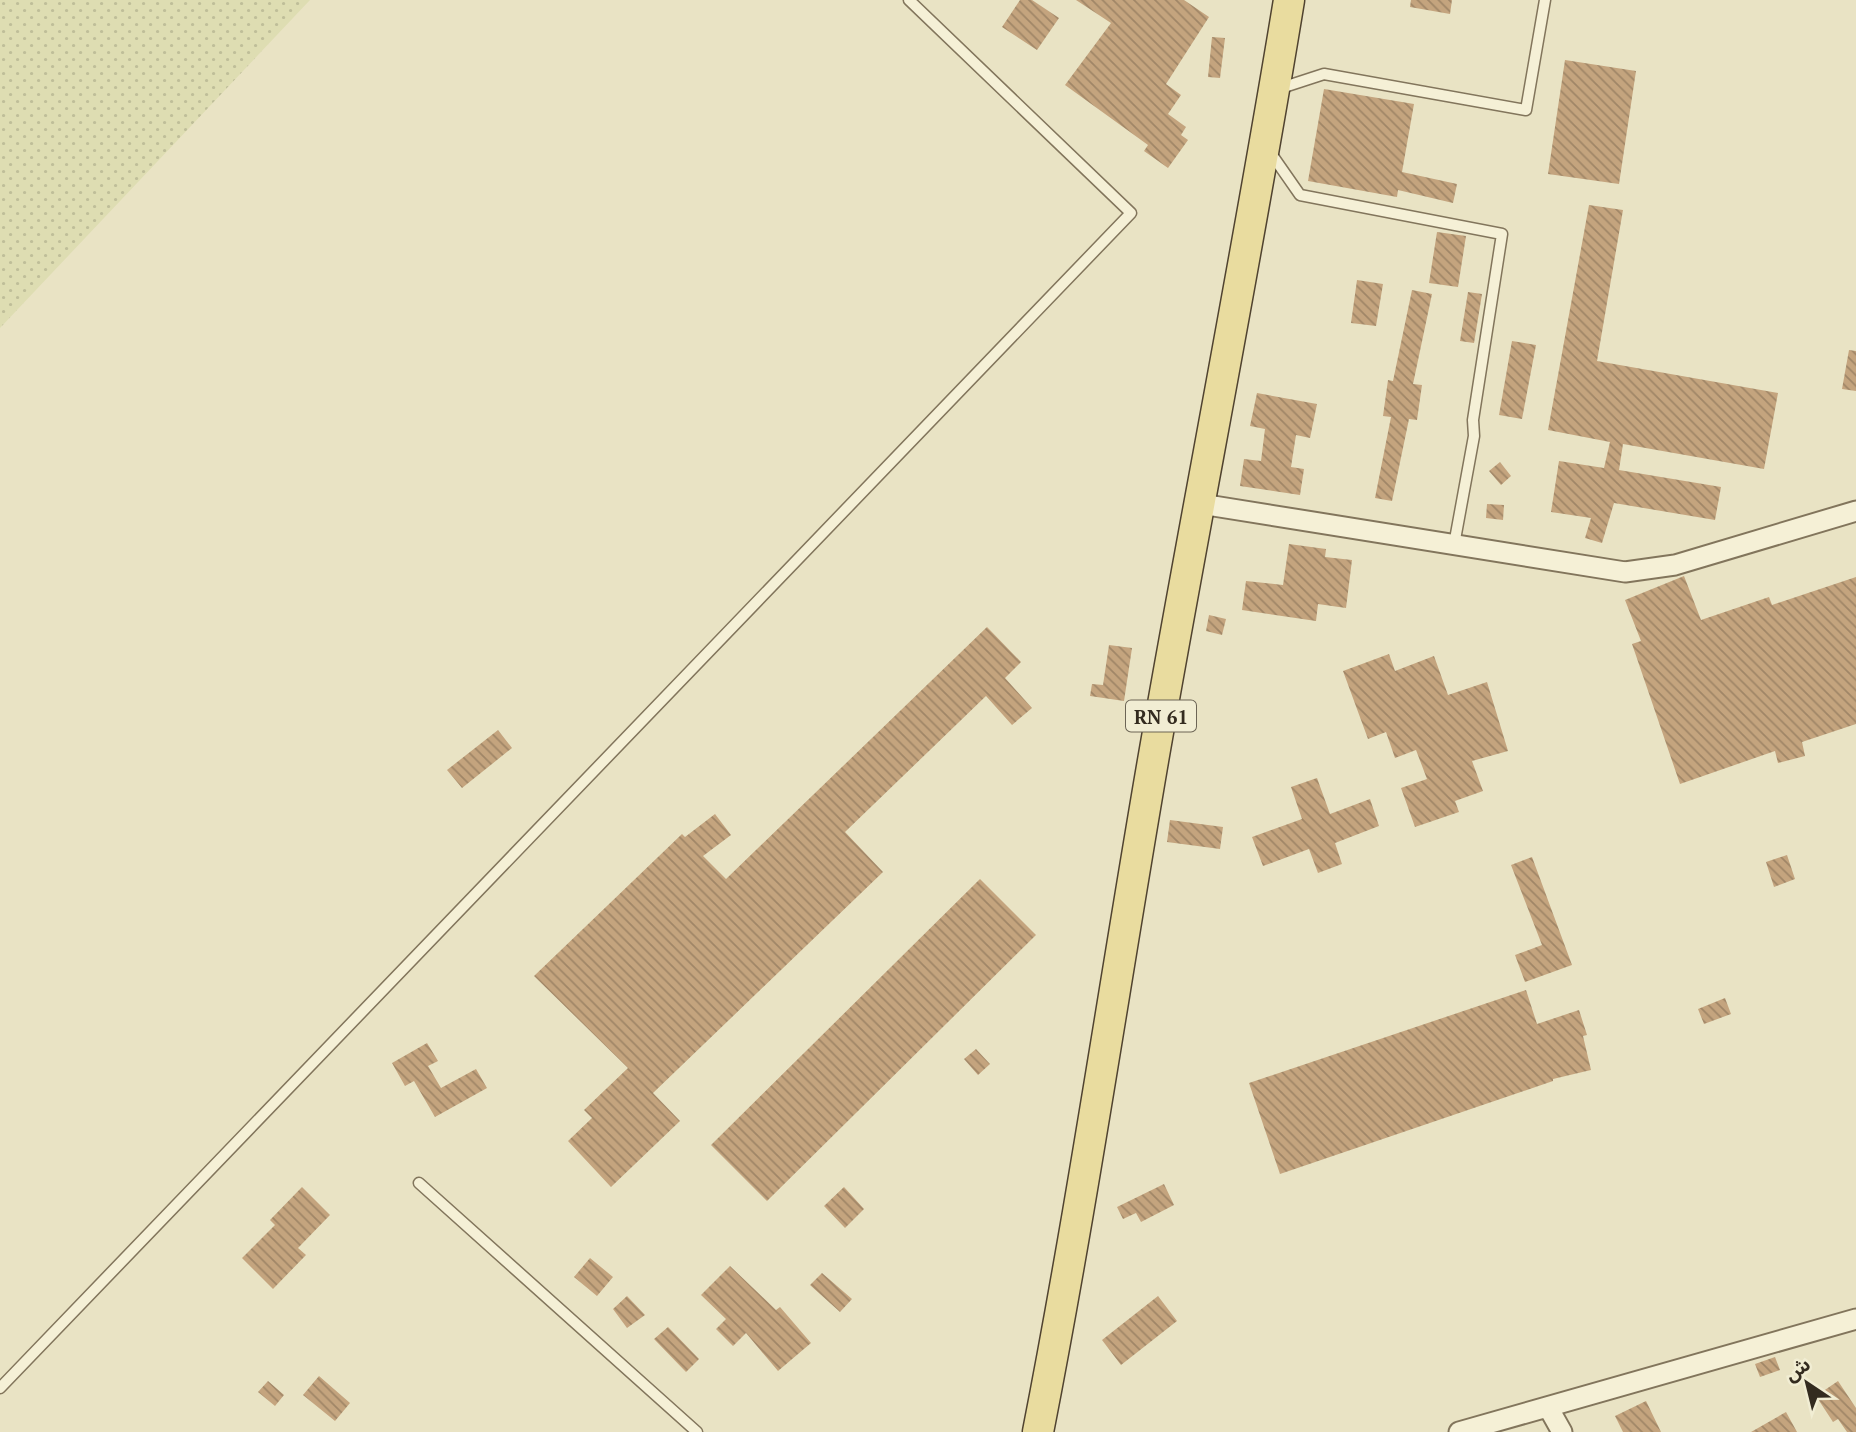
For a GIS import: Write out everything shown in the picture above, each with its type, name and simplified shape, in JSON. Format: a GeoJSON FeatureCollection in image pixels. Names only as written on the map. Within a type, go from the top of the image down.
{"type":"FeatureCollection","features":[{"type":"Feature","properties":{"kind":"main road","name":"RN 61"},"geometry":{"type":"LineString","coordinates":[[1038,1432],[1072,1259],[1154,755],[1289,0]]}},
{"type":"Feature","properties":{"kind":"street"},"geometry":{"type":"LineString","coordinates":[[1201,504],[1625,572],[1675,565],[1856,511]]}},
{"type":"Feature","properties":{"kind":"street"},"geometry":{"type":"LineString","coordinates":[[1459,1432],[1856,1319]]}},
{"type":"Feature","properties":{"kind":"street"},"geometry":{"type":"LineString","coordinates":[[1548,1406],[1562,1432]]}},
{"type":"Feature","properties":{"kind":"lane"},"geometry":{"type":"LineString","coordinates":[[0,1388],[1131,213],[909,0]]}},
{"type":"Feature","properties":{"kind":"lane"},"geometry":{"type":"LineString","coordinates":[[1275,90],[1324,74],[1526,110],[1545,0]]}},
{"type":"Feature","properties":{"kind":"lane"},"geometry":{"type":"LineString","coordinates":[[1265,146],[1300,195],[1502,234],[1472,420],[1474,436],[1454,545]]}},
{"type":"Feature","properties":{"kind":"lane"},"geometry":{"type":"LineString","coordinates":[[419,1183],[697,1432]]}},
{"type":"Feature","properties":{"kind":"green space"},"geometry":{"type":"Polygon","coordinates":[[[0,0],[310,0],[0,328],[0,0]]]}},
{"type":"Feature","properties":{"kind":"building"},"geometry":{"type":"Polygon","coordinates":[[[1020,0],[1032,0],[1059,18],[1037,50],[1002,27],[1020,0]]]}},
{"type":"Feature","properties":{"kind":"building"},"geometry":{"type":"Polygon","coordinates":[[[1076,0],[1184,0],[1209,17],[1166,84],[1181,95],[1168,114],[1186,127],[1181,135],[1188,140],[1168,168],[1144,151],[1148,145],[1065,85],[1111,23],[1076,0]]]}},
{"type":"Feature","properties":{"kind":"building"},"geometry":{"type":"Polygon","coordinates":[[[1411,0],[1452,0],[1450,14],[1410,7],[1411,0]]]}},
{"type":"Feature","properties":{"kind":"building"},"geometry":{"type":"Polygon","coordinates":[[[1212,37],[1225,38],[1220,78],[1208,77],[1212,37]]]}},
{"type":"Feature","properties":{"kind":"building"},"geometry":{"type":"Polygon","coordinates":[[[1565,60],[1636,71],[1619,184],[1548,174],[1565,60]]]}},
{"type":"Feature","properties":{"kind":"building"},"geometry":{"type":"Polygon","coordinates":[[[1324,89],[1414,104],[1402,172],[1457,184],[1453,203],[1398,190],[1397,197],[1308,181],[1324,89]]]}},
{"type":"Feature","properties":{"kind":"building"},"geometry":{"type":"Polygon","coordinates":[[[1589,205],[1623,210],[1597,361],[1778,393],[1764,469],[1623,444],[1619,470],[1721,487],[1715,520],[1614,503],[1602,543],[1585,538],[1591,518],[1551,512],[1559,461],[1604,468],[1610,442],[1548,430],[1589,205]]]}},
{"type":"Feature","properties":{"kind":"building"},"geometry":{"type":"Polygon","coordinates":[[[1437,232],[1466,236],[1458,287],[1429,283],[1437,232]]]}},
{"type":"Feature","properties":{"kind":"building"},"geometry":{"type":"Polygon","coordinates":[[[1357,280],[1383,284],[1376,326],[1351,323],[1357,280]]]}},
{"type":"Feature","properties":{"kind":"building"},"geometry":{"type":"Polygon","coordinates":[[[1412,290],[1432,294],[1413,384],[1422,385],[1417,420],[1409,419],[1392,501],[1375,498],[1391,417],[1383,416],[1388,380],[1393,381],[1412,290]]]}},
{"type":"Feature","properties":{"kind":"building"},"geometry":{"type":"Polygon","coordinates":[[[1468,292],[1482,294],[1474,343],[1460,341],[1468,292]]]}},
{"type":"Feature","properties":{"kind":"building"},"geometry":{"type":"Polygon","coordinates":[[[1512,341],[1536,345],[1522,419],[1499,415],[1512,341]]]}},
{"type":"Feature","properties":{"kind":"building"},"geometry":{"type":"Polygon","coordinates":[[[1849,350],[1856,351],[1856,391],[1842,389],[1849,350]]]}},
{"type":"Feature","properties":{"kind":"building"},"geometry":{"type":"Polygon","coordinates":[[[1257,393],[1317,404],[1310,438],[1296,435],[1291,467],[1304,469],[1300,495],[1240,486],[1244,459],[1261,461],[1265,429],[1250,426],[1257,393]]]}},
{"type":"Feature","properties":{"kind":"building"},"geometry":{"type":"Polygon","coordinates":[[[1500,462],[1511,476],[1501,485],[1489,471],[1500,462]]]}},
{"type":"Feature","properties":{"kind":"building"},"geometry":{"type":"Polygon","coordinates":[[[1487,504],[1504,505],[1503,520],[1486,518],[1487,504]]]}},
{"type":"Feature","properties":{"kind":"building"},"geometry":{"type":"Polygon","coordinates":[[[1289,544],[1326,549],[1325,557],[1352,560],[1346,608],[1318,604],[1316,621],[1242,610],[1246,581],[1283,585],[1289,544]]]}},
{"type":"Feature","properties":{"kind":"building"},"geometry":{"type":"Polygon","coordinates":[[[1684,576],[1701,620],[1769,597],[1772,605],[1856,577],[1856,724],[1802,742],[1805,756],[1778,763],[1775,751],[1680,784],[1632,644],[1641,641],[1625,600],[1684,576]]]}},
{"type":"Feature","properties":{"kind":"building"},"geometry":{"type":"Polygon","coordinates":[[[1209,615],[1226,619],[1222,635],[1206,631],[1209,615]]]}},
{"type":"Feature","properties":{"kind":"building"},"geometry":{"type":"Polygon","coordinates":[[[987,627],[1021,662],[1005,678],[1032,708],[1012,725],[986,696],[845,832],[883,872],[653,1093],[680,1121],[611,1187],[568,1141],[592,1118],[584,1110],[628,1068],[534,976],[682,834],[685,837],[715,814],[731,835],[703,856],[726,879],[987,627]]]}},
{"type":"Feature","properties":{"kind":"building"},"geometry":{"type":"Polygon","coordinates":[[[1109,645],[1132,648],[1124,701],[1090,696],[1092,684],[1103,685],[1109,645]]]}},
{"type":"Feature","properties":{"kind":"building"},"geometry":{"type":"Polygon","coordinates":[[[1389,654],[1395,671],[1434,656],[1448,695],[1487,682],[1508,751],[1472,761],[1483,791],[1455,801],[1459,812],[1415,827],[1401,788],[1427,779],[1416,750],[1395,758],[1386,732],[1368,739],[1343,671],[1389,654]]]}},
{"type":"Feature","properties":{"kind":"building"},"geometry":{"type":"Polygon","coordinates":[[[498,730],[512,748],[462,788],[447,770],[498,730]]]}},
{"type":"Feature","properties":{"kind":"building"},"geometry":{"type":"Polygon","coordinates":[[[1317,778],[1330,814],[1370,799],[1379,826],[1335,843],[1342,864],[1318,873],[1309,849],[1263,866],[1252,837],[1302,819],[1291,787],[1317,778]]]}},
{"type":"Feature","properties":{"kind":"building"},"geometry":{"type":"Polygon","coordinates":[[[1170,820],[1223,827],[1220,849],[1167,842],[1170,820]]]}},
{"type":"Feature","properties":{"kind":"building"},"geometry":{"type":"Polygon","coordinates":[[[1787,855],[1795,879],[1774,887],[1766,862],[1787,855]]]}},
{"type":"Feature","properties":{"kind":"building"},"geometry":{"type":"Polygon","coordinates":[[[1532,857],[1572,965],[1525,982],[1515,955],[1542,945],[1511,865],[1532,857]]]}},
{"type":"Feature","properties":{"kind":"building"},"geometry":{"type":"Polygon","coordinates":[[[980,879],[1036,935],[767,1201],[711,1145],[980,879]]]}},
{"type":"Feature","properties":{"kind":"building"},"geometry":{"type":"Polygon","coordinates":[[[1526,990],[1537,1024],[1579,1010],[1587,1035],[1583,1036],[1591,1070],[1553,1079],[1280,1174],[1249,1083],[1526,990]]]}},
{"type":"Feature","properties":{"kind":"building"},"geometry":{"type":"Polygon","coordinates":[[[1725,998],[1731,1014],[1704,1024],[1698,1009],[1725,998]]]}},
{"type":"Feature","properties":{"kind":"building"},"geometry":{"type":"Polygon","coordinates":[[[427,1043],[438,1061],[428,1066],[441,1088],[476,1069],[487,1088],[435,1117],[414,1081],[405,1086],[392,1063],[427,1043]]]}},
{"type":"Feature","properties":{"kind":"building"},"geometry":{"type":"Polygon","coordinates":[[[976,1049],[990,1064],[978,1075],[964,1059],[976,1049]]]}},
{"type":"Feature","properties":{"kind":"building"},"geometry":{"type":"Polygon","coordinates":[[[1164,1184],[1174,1205],[1141,1222],[1136,1213],[1123,1219],[1117,1207],[1164,1184]]]}},
{"type":"Feature","properties":{"kind":"building"},"geometry":{"type":"Polygon","coordinates":[[[302,1187],[330,1215],[298,1248],[306,1255],[273,1289],[242,1258],[275,1225],[270,1220],[302,1187]]]}},
{"type":"Feature","properties":{"kind":"building"},"geometry":{"type":"Polygon","coordinates":[[[844,1187],[864,1209],[845,1228],[824,1206],[844,1187]]]}},
{"type":"Feature","properties":{"kind":"building"},"geometry":{"type":"Polygon","coordinates":[[[590,1258],[613,1277],[597,1296],[574,1277],[590,1258]]]}},
{"type":"Feature","properties":{"kind":"building"},"geometry":{"type":"Polygon","coordinates":[[[730,1266],[776,1310],[780,1307],[811,1343],[778,1371],[746,1333],[733,1346],[716,1329],[726,1319],[701,1295],[730,1266]]]}},
{"type":"Feature","properties":{"kind":"building"},"geometry":{"type":"Polygon","coordinates":[[[822,1273],[852,1299],[840,1312],[810,1285],[822,1273]]]}},
{"type":"Feature","properties":{"kind":"building"},"geometry":{"type":"Polygon","coordinates":[[[627,1296],[645,1315],[627,1328],[613,1309],[627,1296]]]}},
{"type":"Feature","properties":{"kind":"building"},"geometry":{"type":"Polygon","coordinates":[[[1158,1296],[1177,1321],[1121,1365],[1102,1340],[1158,1296]]]}},
{"type":"Feature","properties":{"kind":"building"},"geometry":{"type":"Polygon","coordinates":[[[668,1327],[699,1359],[686,1372],[654,1339],[668,1327]]]}},
{"type":"Feature","properties":{"kind":"building"},"geometry":{"type":"Polygon","coordinates":[[[1775,1357],[1780,1370],[1760,1377],[1755,1364],[1775,1357]]]}},
{"type":"Feature","properties":{"kind":"building"},"geometry":{"type":"Polygon","coordinates":[[[319,1376],[350,1403],[335,1421],[303,1395],[319,1376]]]}},
{"type":"Feature","properties":{"kind":"building"},"geometry":{"type":"Polygon","coordinates":[[[268,1381],[284,1395],[275,1406],[258,1392],[268,1381]]]}},
{"type":"Feature","properties":{"kind":"building"},"geometry":{"type":"Polygon","coordinates":[[[1838,1381],[1856,1408],[1856,1432],[1847,1432],[1838,1419],[1833,1422],[1816,1396],[1838,1381]]]}},
{"type":"Feature","properties":{"kind":"building"},"geometry":{"type":"Polygon","coordinates":[[[1646,1401],[1661,1432],[1623,1432],[1615,1416],[1646,1401]]]}},
{"type":"Feature","properties":{"kind":"building"},"geometry":{"type":"Polygon","coordinates":[[[1786,1412],[1797,1432],[1751,1432],[1786,1412]]]}}]}
